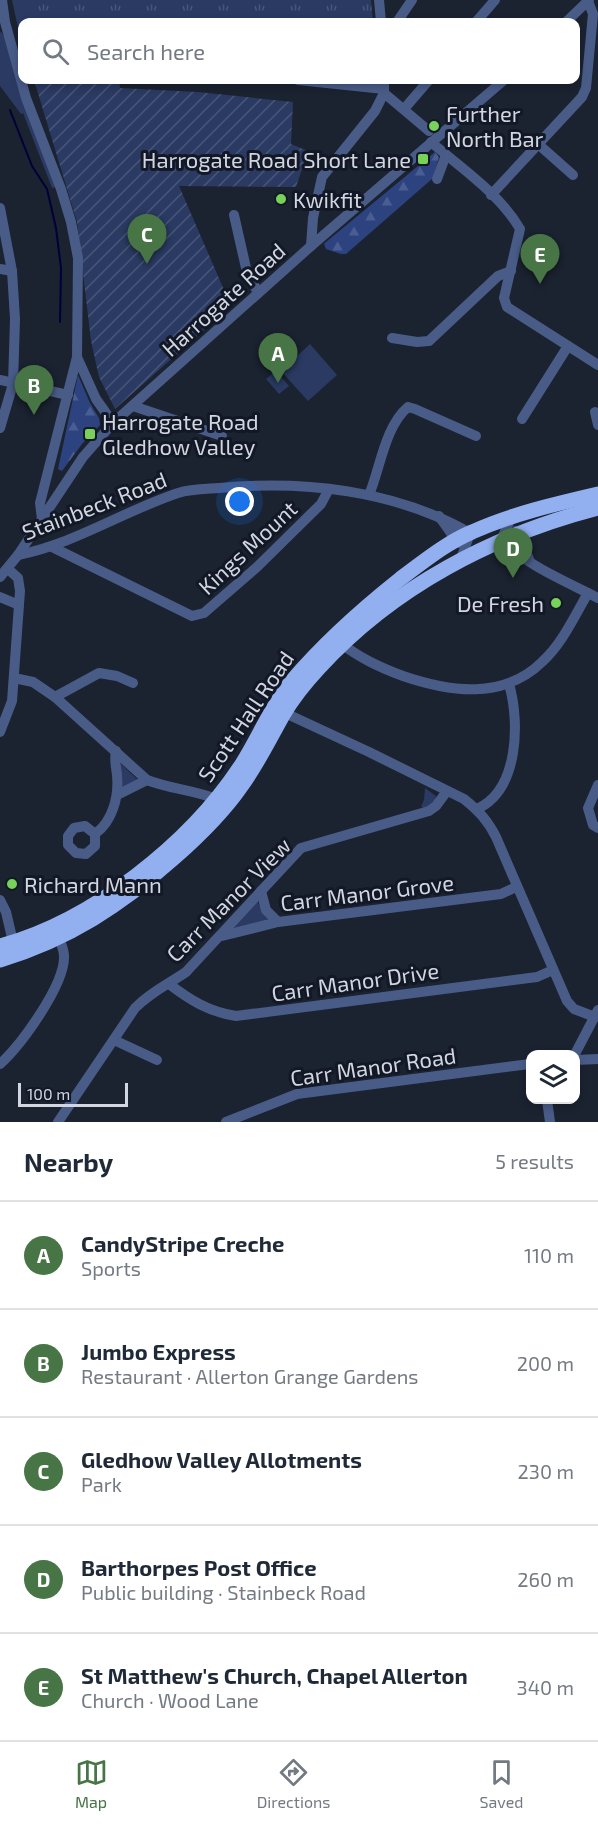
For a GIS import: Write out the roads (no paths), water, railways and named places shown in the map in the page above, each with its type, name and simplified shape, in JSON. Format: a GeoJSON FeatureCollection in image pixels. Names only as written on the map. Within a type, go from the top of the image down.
{"type":"FeatureCollection","features":[{"type":"Feature","properties":{"kind":"highway","name":"Scott Hall Road"},"geometry":{"type":"LineString","coordinates":[[0,960],[10,948],[86,910],[116,891],[180,836],[216,799],[242,763],[275,705],[310,660],[351,620],[429,556],[466,546],[506,528],[598,495]]}},
{"type":"Feature","properties":{"kind":"highway","name":"Scott Hall Road"},"geometry":{"type":"LineString","coordinates":[[506,528],[543,523],[598,508]]}},
{"type":"Feature","properties":{"kind":"highway","name":"Scott Hall Road"},"geometry":{"type":"LineString","coordinates":[[10,948],[59,938],[90,922],[151,878],[221,813],[254,768],[285,712],[302,688],[342,644],[466,546]]}},
{"type":"Feature","properties":{"kind":"street"},"geometry":{"type":"LineString","coordinates":[[2,0],[2,23],[18,73]]}},
{"type":"Feature","properties":{"kind":"street"},"geometry":{"type":"LineString","coordinates":[[378,0],[380,18]]}},
{"type":"Feature","properties":{"kind":"street"},"geometry":{"type":"LineString","coordinates":[[400,18],[412,0]]}},
{"type":"Feature","properties":{"kind":"street"},"geometry":{"type":"LineString","coordinates":[[479,18],[495,0]]}},
{"type":"Feature","properties":{"kind":"street"},"geometry":{"type":"LineString","coordinates":[[491,195],[582,97],[594,55],[592,14],[588,1],[570,18]]}},
{"type":"Feature","properties":{"kind":"street"},"geometry":{"type":"LineString","coordinates":[[22,84],[61,189],[71,222],[78,258],[77,357],[40,503],[42,519]]}},
{"type":"Feature","properties":{"kind":"street"},"geometry":{"type":"LineString","coordinates":[[347,84],[384,87],[446,155],[513,218],[520,229],[504,298],[507,307],[598,365]]}},
{"type":"Feature","properties":{"kind":"street"},"geometry":{"type":"LineString","coordinates":[[404,109],[426,84]]}},
{"type":"Feature","properties":{"kind":"street","name":"Harrogate Road"},"geometry":{"type":"LineString","coordinates":[[4,573],[83,457],[113,423],[430,136],[499,84]]}},
{"type":"Feature","properties":{"kind":"street"},"geometry":{"type":"LineString","coordinates":[[311,246],[313,218],[322,177],[375,111],[384,87]]}},
{"type":"Feature","properties":{"kind":"street"},"geometry":{"type":"LineString","coordinates":[[538,144],[573,175]]}},
{"type":"Feature","properties":{"kind":"street"},"geometry":{"type":"LineString","coordinates":[[437,179],[446,155]]}},
{"type":"Feature","properties":{"kind":"street"},"geometry":{"type":"LineString","coordinates":[[0,208],[12,271],[15,319],[13,384],[0,428]]}},
{"type":"Feature","properties":{"kind":"street"},"geometry":{"type":"LineString","coordinates":[[234,215],[246,268],[258,293]]}},
{"type":"Feature","properties":{"kind":"street"},"geometry":{"type":"LineString","coordinates":[[0,269],[12,271]]}},
{"type":"Feature","properties":{"kind":"street"},"geometry":{"type":"LineString","coordinates":[[392,338],[417,342],[429,341],[498,276],[511,271]]}},
{"type":"Feature","properties":{"kind":"street"},"geometry":{"type":"LineString","coordinates":[[522,419],[568,346]]}},
{"type":"Feature","properties":{"kind":"street"},"geometry":{"type":"LineString","coordinates":[[77,357],[96,399],[113,423]]}},
{"type":"Feature","properties":{"kind":"street"},"geometry":{"type":"LineString","coordinates":[[0,380],[68,395]]}},
{"type":"Feature","properties":{"kind":"street"},"geometry":{"type":"LineString","coordinates":[[133,406],[222,436]]}},
{"type":"Feature","properties":{"kind":"street"},"geometry":{"type":"LineString","coordinates":[[369,495],[376,478],[381,455],[400,413],[408,407],[476,436]]}},
{"type":"Feature","properties":{"kind":"street"},"geometry":{"type":"LineString","coordinates":[[595,412],[598,425]]}},
{"type":"Feature","properties":{"kind":"street"},"geometry":{"type":"LineString","coordinates":[[50,466],[55,477],[65,484]]}},
{"type":"Feature","properties":{"kind":"street","name":"Stainbeck Road"},"geometry":{"type":"LineString","coordinates":[[18,555],[52,547],[150,503],[182,492],[240,486],[288,486],[369,495],[439,516],[466,546]]}},
{"type":"Feature","properties":{"kind":"street","name":"Kings Mount"},"geometry":{"type":"LineString","coordinates":[[52,547],[192,616],[198,615],[204,613],[257,567],[321,504],[330,489]]}},
{"type":"Feature","properties":{"kind":"street"},"geometry":{"type":"LineString","coordinates":[[439,516],[466,546]]}},
{"type":"Feature","properties":{"kind":"street"},"geometry":{"type":"LineString","coordinates":[[506,528],[530,563]]}},
{"type":"Feature","properties":{"kind":"street"},"geometry":{"type":"LineString","coordinates":[[342,644],[359,657],[382,668],[439,687],[473,691],[509,684],[528,674],[558,645],[593,596],[514,553],[506,528]]}},
{"type":"Feature","properties":{"kind":"street"},"geometry":{"type":"LineString","coordinates":[[0,732],[12,701],[20,591],[18,578],[4,573]]}},
{"type":"Feature","properties":{"kind":"street"},"geometry":{"type":"LineString","coordinates":[[0,597],[19,605]]}},
{"type":"Feature","properties":{"kind":"street"},"geometry":{"type":"LineString","coordinates":[[55,697],[99,673],[117,676],[133,683]]}},
{"type":"Feature","properties":{"kind":"street"},"geometry":{"type":"LineString","coordinates":[[14,678],[33,682],[55,697],[147,780],[216,799]]}},
{"type":"Feature","properties":{"kind":"street"},"geometry":{"type":"LineString","coordinates":[[477,809],[488,804],[495,796],[512,760],[516,724],[509,684]]}},
{"type":"Feature","properties":{"kind":"street"},"geometry":{"type":"LineString","coordinates":[[285,712],[464,799],[487,820],[567,1001],[574,1009],[596,1014],[577,1050]]}},
{"type":"Feature","properties":{"kind":"street"},"geometry":{"type":"LineString","coordinates":[[95,834],[106,825],[117,795],[114,758],[116,751]]}},
{"type":"Feature","properties":{"kind":"street"},"geometry":{"type":"LineString","coordinates":[[117,795],[147,780]]}},
{"type":"Feature","properties":{"kind":"street"},"geometry":{"type":"LineString","coordinates":[[598,785],[588,808],[593,825],[598,828]]}},
{"type":"Feature","properties":{"kind":"street","name":"Carr Manor View"},"geometry":{"type":"LineString","coordinates":[[58,1122],[135,1008],[151,993],[186,972],[301,848],[429,811],[436,806],[447,791]]}},
{"type":"Feature","properties":{"kind":"street","name":"Carr Manor Grove"},"geometry":{"type":"LineString","coordinates":[[221,936],[278,922],[501,894],[516,887]]}},
{"type":"Feature","properties":{"kind":"street"},"geometry":{"type":"LineString","coordinates":[[261,891],[267,910],[278,922]]}},
{"type":"Feature","properties":{"kind":"street"},"geometry":{"type":"LineString","coordinates":[[0,900],[6,912],[10,948]]}},
{"type":"Feature","properties":{"kind":"street"},"geometry":{"type":"LineString","coordinates":[[0,1064],[8,1057],[44,1009],[59,978],[64,956],[59,938]]}},
{"type":"Feature","properties":{"kind":"street","name":"Carr Manor Drive"},"geometry":{"type":"LineString","coordinates":[[169,984],[193,1003],[222,1014],[236,1016],[537,977],[553,970]]}},
{"type":"Feature","properties":{"kind":"street"},"geometry":{"type":"LineString","coordinates":[[114,1040],[157,1060]]}},
{"type":"Feature","properties":{"kind":"street"},"geometry":{"type":"LineString","coordinates":[[580,1060],[598,1059]]}},
{"type":"Feature","properties":{"kind":"street","name":"Carr Manor Road"},"geometry":{"type":"LineString","coordinates":[[226,1122],[297,1094],[526,1065]]}},
{"type":"Feature","properties":{"kind":"street"},"geometry":{"type":"LineString","coordinates":[[548,1104],[550,1122]]}},
{"type":"Feature","properties":{"kind":"waterway"},"geometry":{"type":"LineString","coordinates":[[10,110],[32,166],[47,189],[56,228],[61,268],[60,322]]}},
{"type":"Feature","properties":{"kind":"place","name":"Further North Bar"},"geometry":{"type":"Point","coordinates":[434,126]}},
{"type":"Feature","properties":{"kind":"place","name":"Harrogate Road Short Lane"},"geometry":{"type":"Point","coordinates":[423,159]}},
{"type":"Feature","properties":{"kind":"place","name":"Kwikfit"},"geometry":{"type":"Point","coordinates":[281,199]}},
{"type":"Feature","properties":{"kind":"place","name":"Gledhow Valley Allotments"},"geometry":{"type":"Point","coordinates":[147,264]}},
{"type":"Feature","properties":{"kind":"place","name":"St Matthew's Church, Chapel Allerton"},"geometry":{"type":"Point","coordinates":[540,284]}},
{"type":"Feature","properties":{"kind":"place","name":"CandyStripe Creche"},"geometry":{"type":"Point","coordinates":[278,383]}},
{"type":"Feature","properties":{"kind":"place","name":"Jumbo Express"},"geometry":{"type":"Point","coordinates":[34,415]}},
{"type":"Feature","properties":{"kind":"place","name":"Harrogate Road Gledhow Valley"},"geometry":{"type":"Point","coordinates":[90,434]}},
{"type":"Feature","properties":{"kind":"place","name":"Barthorpes Post Office"},"geometry":{"type":"Point","coordinates":[513,578]}},
{"type":"Feature","properties":{"kind":"place","name":"De Fresh"},"geometry":{"type":"Point","coordinates":[556,603]}},
{"type":"Feature","properties":{"kind":"place","name":"Richard Mann"},"geometry":{"type":"Point","coordinates":[12,884]}}]}
